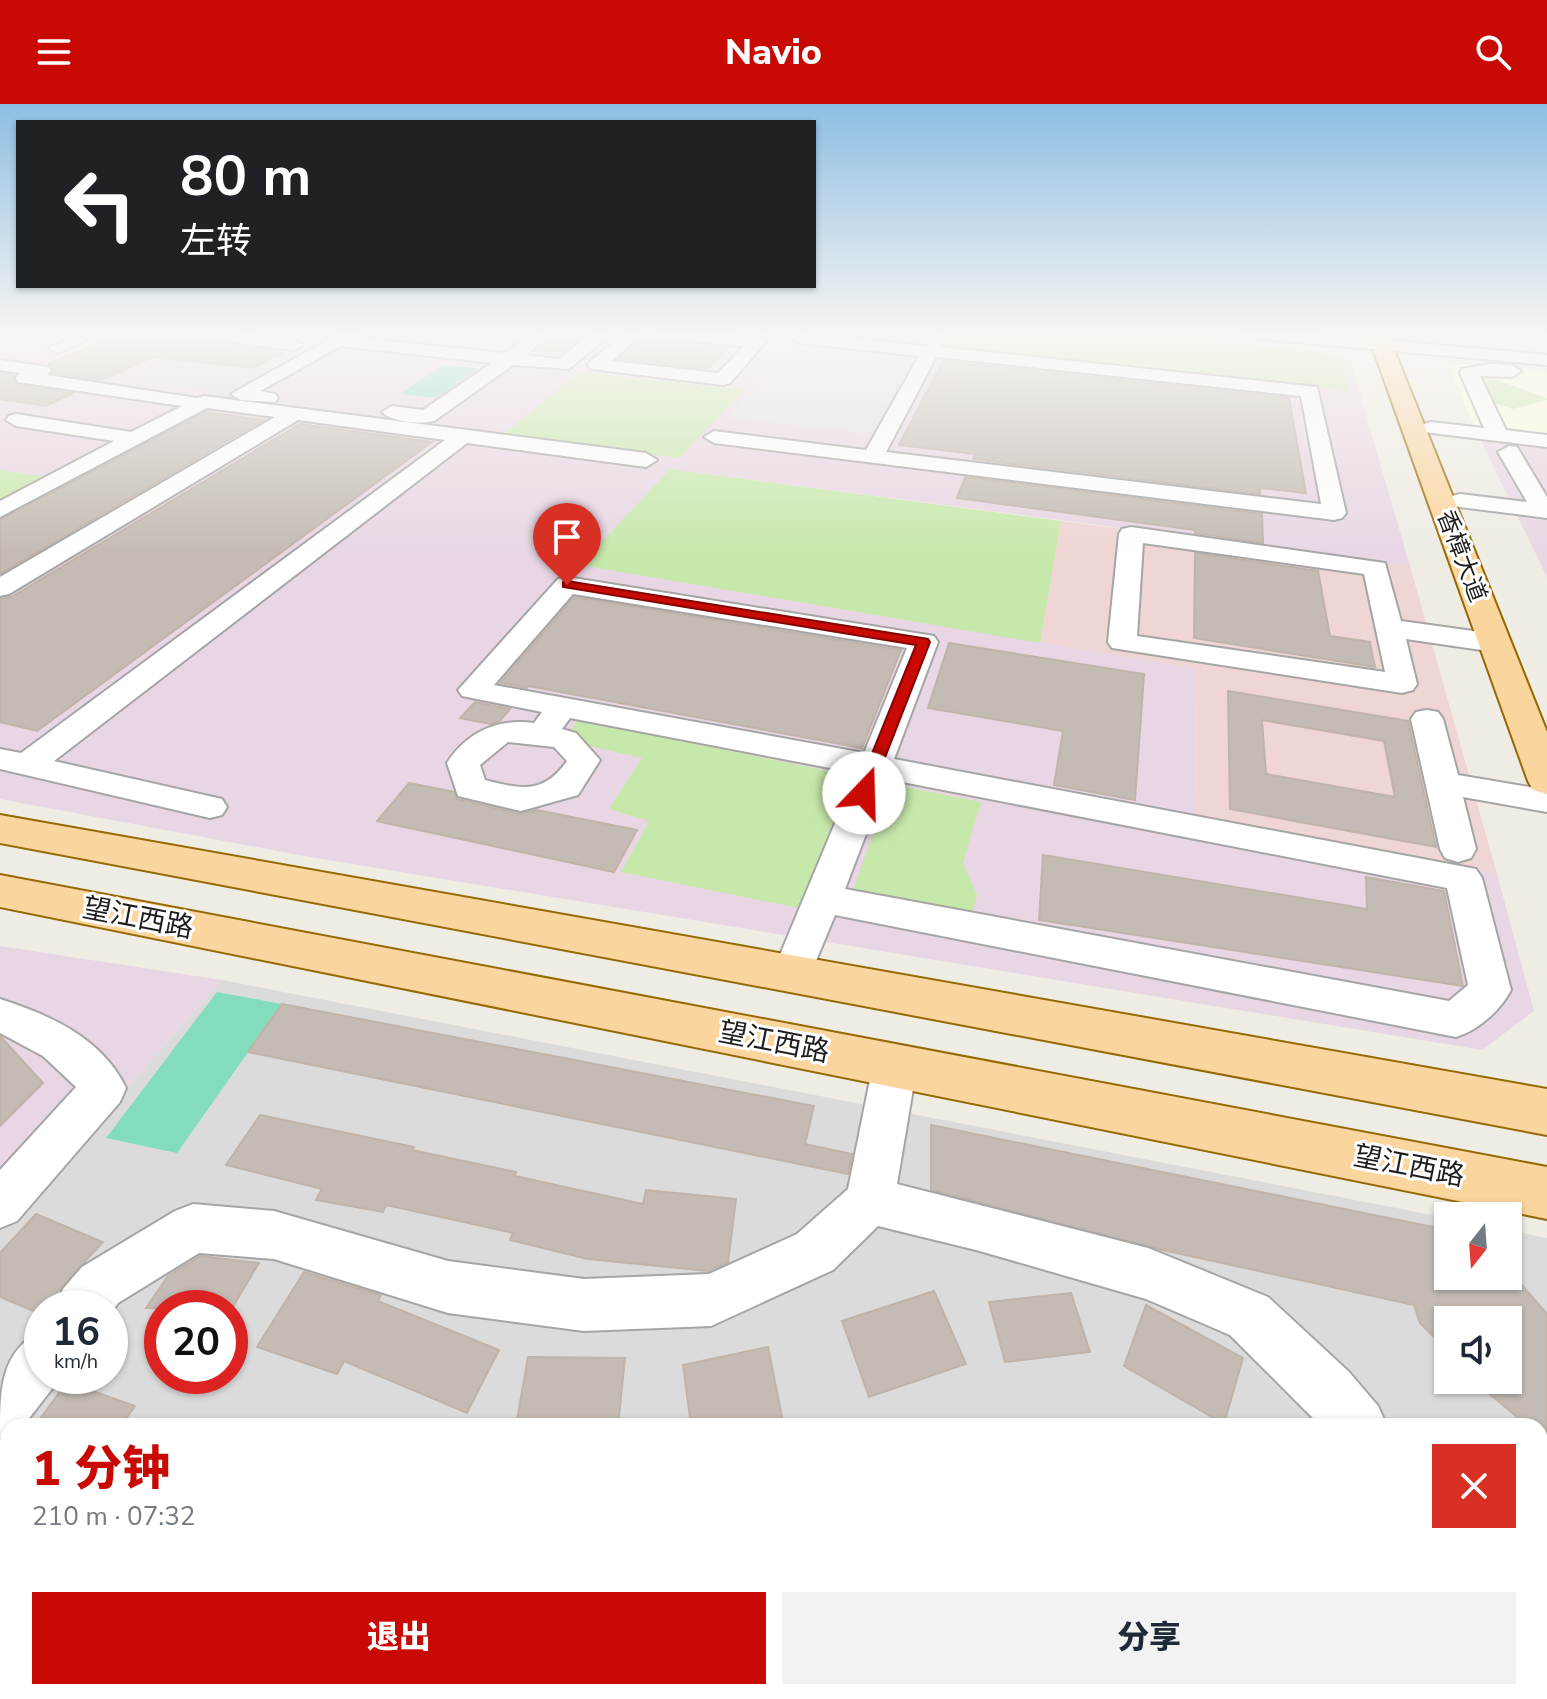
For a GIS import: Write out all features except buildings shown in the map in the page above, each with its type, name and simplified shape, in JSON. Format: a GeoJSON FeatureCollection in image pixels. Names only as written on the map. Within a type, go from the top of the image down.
{"type":"FeatureCollection","features":[{"type":"Feature","properties":{"kind":"main road","name":"香樟大道"},"geometry":{"type":"LineString","coordinates":[[1412,406],[1547,781]]}},
{"type":"Feature","properties":{"kind":"main road","name":"香樟大道"},"geometry":{"type":"LineString","coordinates":[[1421,406],[1547,709]]}},
{"type":"Feature","properties":{"kind":"main road"},"geometry":{"type":"LineString","coordinates":[[0,829],[1547,1112]]}},
{"type":"Feature","properties":{"kind":"main road","name":"望江西路"},"geometry":{"type":"LineString","coordinates":[[0,891],[1547,1193]]}},
{"type":"Feature","properties":{"kind":"street"},"geometry":{"type":"LineString","coordinates":[[0,510],[196,406]]}},
{"type":"Feature","properties":{"kind":"street"},"geometry":{"type":"LineString","coordinates":[[238,406],[646,460]]}},
{"type":"Feature","properties":{"kind":"street"},"geometry":{"type":"LineString","coordinates":[[342,406],[427,417],[442,406]]}},
{"type":"Feature","properties":{"kind":"street"},"geometry":{"type":"LineString","coordinates":[[873,457],[900,406]]}},
{"type":"Feature","properties":{"kind":"street"},"geometry":{"type":"LineString","coordinates":[[714,437],[1334,513],[1313,406]]}},
{"type":"Feature","properties":{"kind":"street"},"geometry":{"type":"LineString","coordinates":[[1485,406],[1504,444],[1546,511]]}},
{"type":"Feature","properties":{"kind":"street"},"geometry":{"type":"LineString","coordinates":[[0,588],[295,414]]}},
{"type":"Feature","properties":{"kind":"street"},"geometry":{"type":"LineString","coordinates":[[5,421],[123,436]]}},
{"type":"Feature","properties":{"kind":"street"},"geometry":{"type":"LineString","coordinates":[[1431,428],[1504,444],[1547,441]]}},
{"type":"Feature","properties":{"kind":"street"},"geometry":{"type":"LineString","coordinates":[[13,762],[463,436]]}},
{"type":"Feature","properties":{"kind":"street"},"geometry":{"type":"LineString","coordinates":[[1460,501],[1546,511]]}},
{"type":"Feature","properties":{"kind":"street"},"geometry":{"type":"LineString","coordinates":[[1131,534],[1376,568],[1389,628],[1402,684],[1122,642],[1131,534]]}},
{"type":"Feature","properties":{"kind":"street"},"geometry":{"type":"LineString","coordinates":[[792,974],[875,766],[924,642],[567,585],[473,690],[875,766],[1463,878],[1490,990],[1456,1020],[822,899]]}},
{"type":"Feature","properties":{"kind":"street"},"geometry":{"type":"LineString","coordinates":[[1389,628],[1495,643]]}},
{"type":"Feature","properties":{"kind":"street"},"geometry":{"type":"LineString","coordinates":[[542,734],[562,707]]}},
{"type":"Feature","properties":{"kind":"street"},"geometry":{"type":"LineString","coordinates":[[1427,719],[1458,849]]}},
{"type":"Feature","properties":{"kind":"street"},"geometry":{"type":"LineString","coordinates":[[13,762],[210,807]]}},
{"type":"Feature","properties":{"kind":"street"},"geometry":{"type":"LineString","coordinates":[[1443,783],[1547,801]]}},
{"type":"Feature","properties":{"kind":"street"},"geometry":{"type":"LineString","coordinates":[[0,1016],[33,1026],[73,1052],[104,1088],[1,1203]]}},
{"type":"Feature","properties":{"kind":"street"},"geometry":{"type":"LineString","coordinates":[[96,1290],[193,1228],[274,1235],[448,1287],[584,1305],[711,1300],[815,1252],[870,1201],[895,1065]]}},
{"type":"Feature","properties":{"kind":"street"},"geometry":{"type":"LineString","coordinates":[[870,1201],[976,1226],[1148,1274],[1249,1316],[1329,1392],[1351,1418]]}},
{"type":"Feature","properties":{"kind":"street"},"geometry":{"type":"LineString","coordinates":[[0,1410],[24,1380]]}},
{"type":"Feature","properties":{"kind":"shaded area"},"geometry":{"type":"Polygon","coordinates":[[[0,406],[1364,406],[1410,566],[670,469],[581,565],[1195,668],[1196,816],[1497,874],[1534,1011],[1482,1050],[310,857],[0,799],[0,510],[57,479],[0,470],[0,406]]]}},
{"type":"Feature","properties":{"kind":"shaded area"},"geometry":{"type":"Polygon","coordinates":[[[737,406],[886,406],[869,434],[728,417],[737,406]]]}},
{"type":"Feature","properties":{"kind":"shaded area"},"geometry":{"type":"Polygon","coordinates":[[[1466,406],[1547,406],[1547,448],[1481,441],[1466,406]]]}},
{"type":"Feature","properties":{"kind":"shaded area"},"geometry":{"type":"Polygon","coordinates":[[[1481,441],[1547,448],[1547,577],[1481,441]]]}},
{"type":"Feature","properties":{"kind":"shaded area"},"geometry":{"type":"Polygon","coordinates":[[[1061,521],[1410,566],[1497,874],[1196,816],[1195,668],[1040,643],[1061,521]]]}},
{"type":"Feature","properties":{"kind":"shaded area"},"geometry":{"type":"Polygon","coordinates":[[[0,946],[222,980],[0,1230],[0,946]]]}},
{"type":"Feature","properties":{"kind":"shaded area"},"geometry":{"type":"Polygon","coordinates":[[[222,980],[1434,1215],[1434,1290],[1522,1290],[1522,1233],[1547,1238],[1547,1418],[0,1418],[0,1230],[222,980]]]}},
{"type":"Feature","properties":{"kind":"green space"},"geometry":{"type":"Polygon","coordinates":[[[537,406],[728,406],[680,458],[503,435],[537,406]]]}},
{"type":"Feature","properties":{"kind":"green space"},"geometry":{"type":"Polygon","coordinates":[[[670,469],[1061,521],[1040,643],[580,565],[670,469]]]}},
{"type":"Feature","properties":{"kind":"green space"},"geometry":{"type":"Polygon","coordinates":[[[0,470],[59,479],[0,510],[0,470]]]}},
{"type":"Feature","properties":{"kind":"green space"},"geometry":{"type":"Polygon","coordinates":[[[578,720],[858,777],[804,909],[621,872],[649,821],[609,809],[642,758],[585,745],[569,732],[578,720]]]}},
{"type":"Feature","properties":{"kind":"green space"},"geometry":{"type":"Polygon","coordinates":[[[891,784],[981,802],[963,863],[977,895],[972,916],[853,890],[891,784]]]}},
{"type":"Feature","properties":{"kind":"green space"},"geometry":{"type":"Polygon","coordinates":[[[217,992],[282,1004],[177,1153],[106,1138],[217,992]]]}},
{"type":"Feature","properties":{"kind":"route"},"geometry":{"type":"LineString","coordinates":[[567,585],[924,642],[864,793]]}}]}
